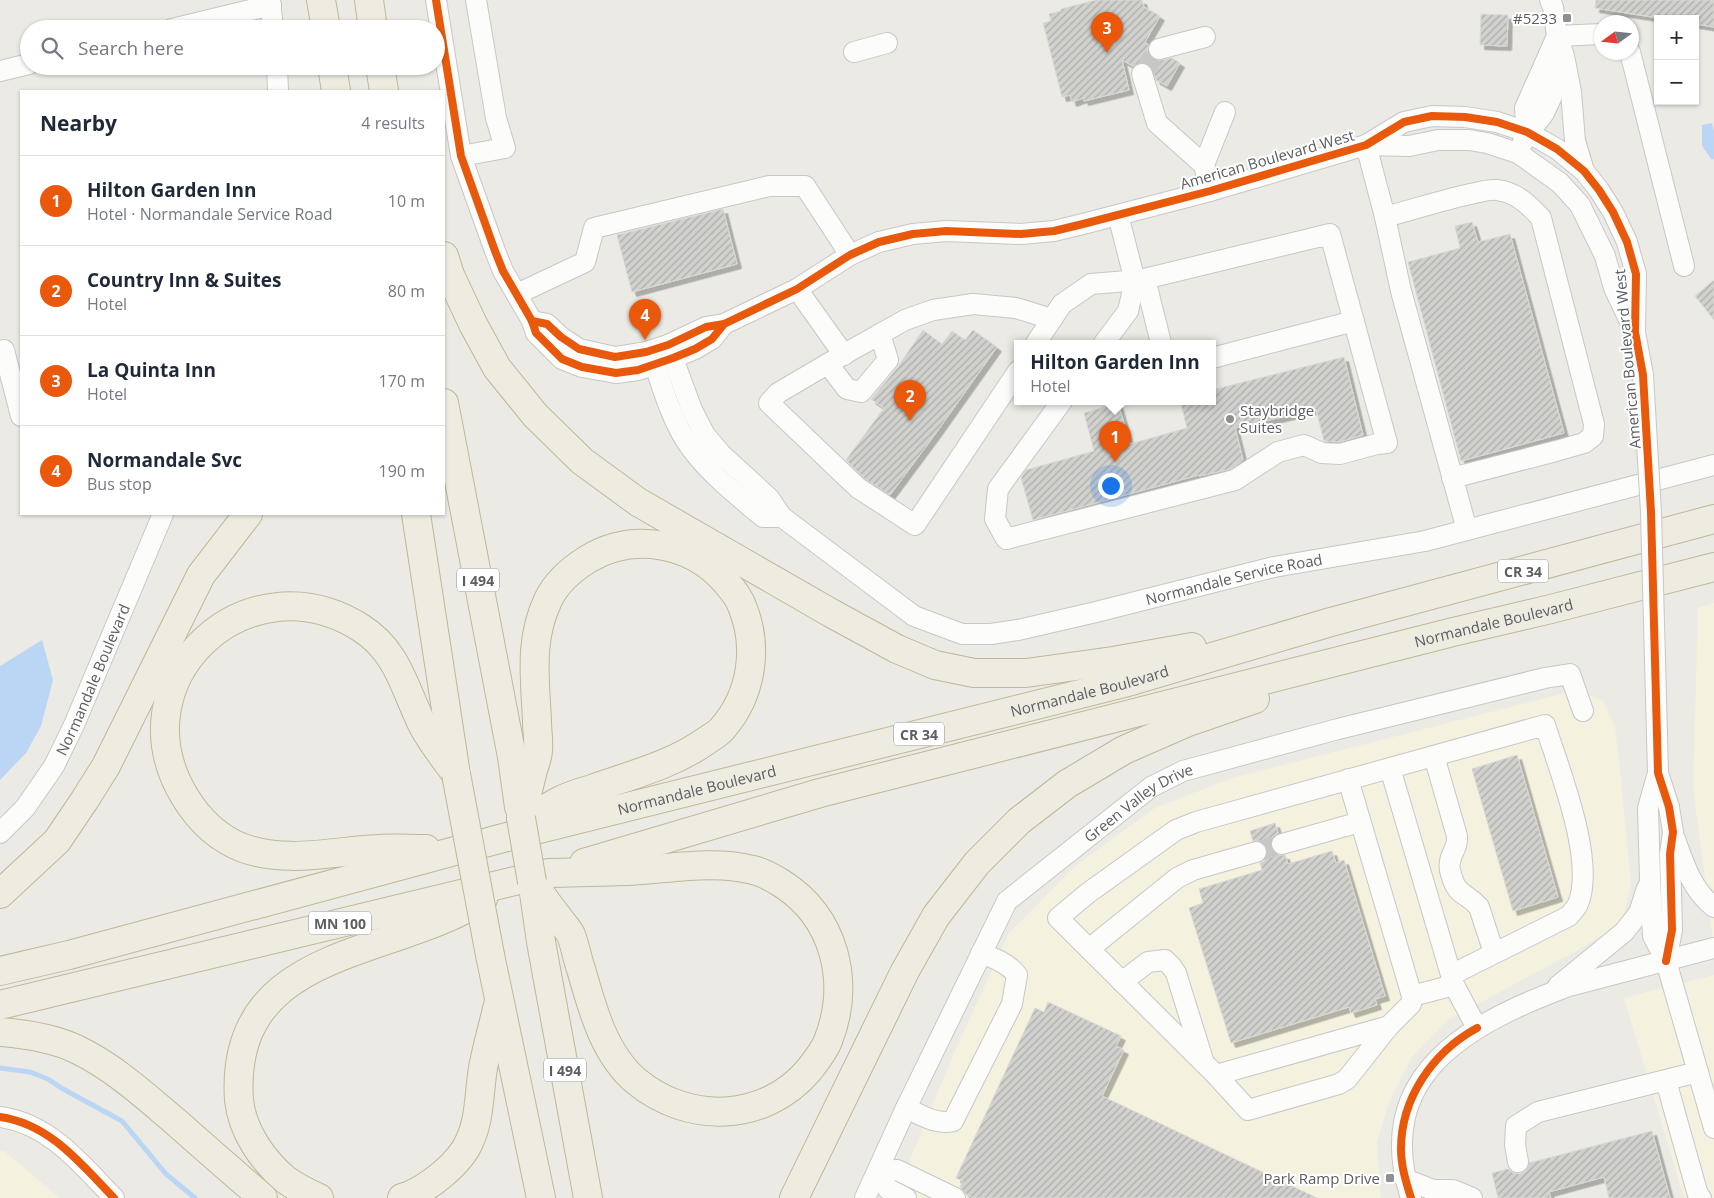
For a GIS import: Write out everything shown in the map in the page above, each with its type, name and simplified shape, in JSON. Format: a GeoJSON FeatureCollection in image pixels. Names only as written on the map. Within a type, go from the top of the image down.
{"type":"FeatureCollection","features":[{"type":"Feature","properties":{"kind":"highway"},"geometry":{"type":"LineString","coordinates":[[321,0],[324,20]]}},
{"type":"Feature","properties":{"kind":"highway"},"geometry":{"type":"LineString","coordinates":[[368,0],[371,20]]}},
{"type":"Feature","properties":{"kind":"highway"},"geometry":{"type":"LineString","coordinates":[[333,75],[336,90]]}},
{"type":"Feature","properties":{"kind":"highway"},"geometry":{"type":"LineString","coordinates":[[381,75],[384,90]]}},
{"type":"Feature","properties":{"kind":"highway"},"geometry":{"type":"LineString","coordinates":[[445,259],[450,275],[473,324],[498,368],[535,415],[582,462],[638,502],[897,649],[934,665],[974,673],[1026,673],[1113,661],[1331,622]]}},
{"type":"Feature","properties":{"kind":"highway","name":"I 494"},"geometry":{"type":"LineString","coordinates":[[445,408],[512,756],[521,818],[533,878],[541,942],[588,1198]]}},
{"type":"Feature","properties":{"kind":"highway"},"geometry":{"type":"LineString","coordinates":[[0,894],[57,841],[84,801],[106,766],[201,574],[247,515]]}},
{"type":"Feature","properties":{"kind":"highway"},"geometry":{"type":"LineString","coordinates":[[416,515],[456,774],[490,955],[541,1198]]}},
{"type":"Feature","properties":{"kind":"highway","name":"Normandale Boulevard"},"geometry":{"type":"LineString","coordinates":[[463,850],[503,838],[1124,683],[1331,622],[1714,519]]}},
{"type":"Feature","properties":{"kind":"highway"},"geometry":{"type":"LineString","coordinates":[[503,838],[560,800],[671,762],[695,749],[721,730],[737,709],[746,688],[751,666],[752,646],[749,628],[742,604],[717,572],[700,559],[659,544],[633,543],[613,548],[576,566],[562,579],[549,597],[540,616],[535,639],[534,662],[538,751],[521,818]]}},
{"type":"Feature","properties":{"kind":"highway","name":"Normandale Boulevard"},"geometry":{"type":"LineString","coordinates":[[533,878],[820,793],[1453,632],[1551,609],[1714,566]]}},
{"type":"Feature","properties":{"kind":"highway"},"geometry":{"type":"LineString","coordinates":[[456,774],[424,727],[397,666],[380,643],[363,629],[346,619],[324,611],[294,606],[271,607],[250,612],[230,621],[209,635],[180,672],[166,714],[165,737],[169,764],[177,785],[191,808],[208,827],[243,848],[267,854],[293,857],[380,848],[463,850]]}},
{"type":"Feature","properties":{"kind":"highway"},"geometry":{"type":"LineString","coordinates":[[794,1198],[905,971],[936,916],[977,863],[1019,821],[1067,784],[1124,750],[1188,722],[1453,632]]}},
{"type":"Feature","properties":{"kind":"highway","name":"MN 100"},"geometry":{"type":"LineString","coordinates":[[0,971],[69,955],[382,870],[463,850]]}},
{"type":"Feature","properties":{"kind":"highway"},"geometry":{"type":"LineString","coordinates":[[319,1198],[288,1181],[270,1166],[254,1143],[245,1125],[240,1104],[238,1081],[240,1062],[255,1019],[272,997],[295,978],[332,959],[449,917],[533,878],[713,865],[756,870],[774,879],[799,896],[815,913],[828,937],[836,959],[839,983],[837,1004],[828,1042],[818,1058],[789,1089],[766,1101],[742,1109],[720,1112],[697,1110],[674,1104],[655,1094],[635,1080],[616,1060],[589,998],[570,934],[533,878]]}},
{"type":"Feature","properties":{"kind":"highway","name":"MN 100"},"geometry":{"type":"LineString","coordinates":[[0,1005],[533,878]]}},
{"type":"Feature","properties":{"kind":"highway"},"geometry":{"type":"LineString","coordinates":[[402,1198],[430,1185],[453,1164],[470,1141],[477,1115],[483,1069],[500,996]]}},
{"type":"Feature","properties":{"kind":"highway"},"geometry":{"type":"LineString","coordinates":[[0,1032],[25,1034],[50,1040],[76,1049],[101,1062],[143,1094],[263,1198]]}},
{"type":"Feature","properties":{"kind":"street","name":"American Boulevard West"},"geometry":{"type":"LineString","coordinates":[[436,0],[439,20]]}},
{"type":"Feature","properties":{"kind":"street"},"geometry":{"type":"LineString","coordinates":[[461,156],[505,148],[496,118],[476,0]]}},
{"type":"Feature","properties":{"kind":"street"},"geometry":{"type":"LineString","coordinates":[[1550,0],[1571,92],[1575,141],[1584,171]]}},
{"type":"Feature","properties":{"kind":"street"},"geometry":{"type":"LineString","coordinates":[[205,20],[270,2],[272,20]]}},
{"type":"Feature","properties":{"kind":"street"},"geometry":{"type":"LineString","coordinates":[[1557,36],[1594,34]]}},
{"type":"Feature","properties":{"kind":"street"},"geometry":{"type":"LineString","coordinates":[[1528,132],[1524,108],[1557,36]]}},
{"type":"Feature","properties":{"kind":"street"},"geometry":{"type":"LineString","coordinates":[[1159,49],[1205,37]]}},
{"type":"Feature","properties":{"kind":"street"},"geometry":{"type":"LineString","coordinates":[[854,52],[887,43]]}},
{"type":"Feature","properties":{"kind":"street","name":"American Boulevard West"},"geometry":{"type":"LineString","coordinates":[[445,56],[461,156],[503,271],[532,321],[547,324],[561,337],[579,349],[615,357],[662,355],[706,327],[724,324],[797,289],[850,255],[879,242],[913,234],[946,230],[1022,234],[1054,230],[1210,191],[1366,145],[1404,122],[1432,116],[1465,117],[1496,122],[1528,132],[1558,149],[1584,171],[1613,212],[1627,242],[1636,274],[1635,332],[1643,375],[1651,512],[1658,772],[1648,808],[1650,879],[1653,936],[1666,961]]}},
{"type":"Feature","properties":{"kind":"street"},"geometry":{"type":"LineString","coordinates":[[1518,153],[1528,132],[1543,114],[1561,72],[1564,56]]}},
{"type":"Feature","properties":{"kind":"street"},"geometry":{"type":"LineString","coordinates":[[1632,60],[1684,266]]}},
{"type":"Feature","properties":{"kind":"street"},"geometry":{"type":"LineString","coordinates":[[0,71],[20,66]]}},
{"type":"Feature","properties":{"kind":"street"},"geometry":{"type":"LineString","coordinates":[[1142,74],[1157,123],[1204,165]]}},
{"type":"Feature","properties":{"kind":"street"},"geometry":{"type":"LineString","coordinates":[[277,75],[278,90]]}},
{"type":"Feature","properties":{"kind":"street"},"geometry":{"type":"LineString","coordinates":[[1210,191],[1204,165],[1225,112]]}},
{"type":"Feature","properties":{"kind":"street","name":"American Boulevard West"},"geometry":{"type":"LineString","coordinates":[[1366,145],[1408,146],[1438,140],[1469,140],[1518,153],[1560,184],[1580,205],[1605,256],[1614,288],[1635,332]]}},
{"type":"Feature","properties":{"kind":"street"},"geometry":{"type":"LineString","coordinates":[[1366,145],[1401,290],[1466,530]]}},
{"type":"Feature","properties":{"kind":"street"},"geometry":{"type":"LineString","coordinates":[[517,294],[585,262],[594,228],[770,186],[805,186],[850,255]]}},
{"type":"Feature","properties":{"kind":"street"},"geometry":{"type":"LineString","coordinates":[[1385,218],[1482,191],[1496,190],[1514,195],[1528,204],[1540,218],[1592,415],[1594,424],[1593,436],[1584,443],[1452,478]]}},
{"type":"Feature","properties":{"kind":"street"},"geometry":{"type":"LineString","coordinates":[[1118,215],[1160,340]]}},
{"type":"Feature","properties":{"kind":"street"},"geometry":{"type":"LineString","coordinates":[[1038,340],[1062,304],[1091,284],[1140,280],[1330,234],[1387,443],[1340,454],[1322,453],[1304,446],[1278,452],[1235,480],[1006,539],[995,519],[998,489],[1059,405]]}},
{"type":"Feature","properties":{"kind":"street"},"geometry":{"type":"LineString","coordinates":[[1106,340],[1128,311],[1140,280]]}},
{"type":"Feature","properties":{"kind":"street"},"geometry":{"type":"LineString","coordinates":[[797,289],[836,359],[847,389],[861,392],[888,360],[880,334]]}},
{"type":"Feature","properties":{"kind":"street"},"geometry":{"type":"LineString","coordinates":[[1014,377],[915,525],[858,488],[769,403],[778,394],[880,334],[905,320],[933,310],[973,304],[1016,308],[1052,319]]}},
{"type":"Feature","properties":{"kind":"street"},"geometry":{"type":"LineString","coordinates":[[1216,357],[1354,321]]}},
{"type":"Feature","properties":{"kind":"street"},"geometry":{"type":"LineString","coordinates":[[4,350],[20,412]]}},
{"type":"Feature","properties":{"kind":"street","name":"Normandale Service Road"},"geometry":{"type":"LineString","coordinates":[[662,355],[704,434],[721,454],[769,498],[782,517],[914,616],[962,634],[991,634],[1018,630],[1274,567],[1416,543],[1714,465]]}},
{"type":"Feature","properties":{"kind":"street","name":"Normandale Boulevard"},"geometry":{"type":"LineString","coordinates":[[0,833],[25,808],[54,766],[74,725],[159,516]]}},
{"type":"Feature","properties":{"kind":"street","name":"Green Valley Drive"},"geometry":{"type":"LineString","coordinates":[[865,1198],[906,1108],[1007,901],[1151,787],[1183,771],[1338,729],[1546,678],[1570,674],[1583,712]]}},
{"type":"Feature","properties":{"kind":"street"},"geometry":{"type":"LineString","coordinates":[[1348,779],[1412,996],[1411,1004],[1389,1026],[1347,1078],[1339,1084],[1248,1110],[1058,918],[1088,893],[1176,830],[1196,822],[1224,813],[1348,779],[1434,756],[1545,725],[1579,834],[1582,856],[1582,883],[1578,904],[1569,916],[1494,954],[1453,980],[1412,996]]}},
{"type":"Feature","properties":{"kind":"street"},"geometry":{"type":"LineString","coordinates":[[1434,756],[1457,836],[1458,844],[1449,864],[1453,880],[1461,894],[1475,902],[1479,907],[1494,954]]}},
{"type":"Feature","properties":{"kind":"street"},"geometry":{"type":"LineString","coordinates":[[1390,768],[1453,980],[1477,1028]]}},
{"type":"Feature","properties":{"kind":"street","name":"American Boulevard West"},"geometry":{"type":"LineString","coordinates":[[1658,772],[1670,807],[1673,832],[1670,854],[1672,930],[1666,961]]}},
{"type":"Feature","properties":{"kind":"street"},"geometry":{"type":"LineString","coordinates":[[1282,844],[1360,822]]}},
{"type":"Feature","properties":{"kind":"street"},"geometry":{"type":"LineString","coordinates":[[1673,832],[1688,875],[1706,900],[1714,907]]}},
{"type":"Feature","properties":{"kind":"street"},"geometry":{"type":"LineString","coordinates":[[1089,949],[1177,878],[1193,870],[1256,852]]}},
{"type":"Feature","properties":{"kind":"street"},"geometry":{"type":"LineString","coordinates":[[1550,993],[1624,932],[1639,913],[1650,879]]}},
{"type":"Feature","properties":{"kind":"street"},"geometry":{"type":"LineString","coordinates":[[1411,1198],[1405,1179],[1401,1150],[1408,1106],[1430,1067],[1448,1048],[1477,1028],[1568,986],[1714,948]]}},
{"type":"Feature","properties":{"kind":"street"},"geometry":{"type":"LineString","coordinates":[[906,1108],[934,1120],[946,1123],[953,1121],[1012,1004],[1018,975],[1014,970],[1000,962],[981,954]]}},
{"type":"Feature","properties":{"kind":"street"},"geometry":{"type":"LineString","coordinates":[[1122,982],[1148,962],[1165,960],[1176,973],[1210,1070]]}},
{"type":"Feature","properties":{"kind":"street"},"geometry":{"type":"LineString","coordinates":[[1666,961],[1714,1128]]}},
{"type":"Feature","properties":{"kind":"street"},"geometry":{"type":"LineString","coordinates":[[1210,1070],[1389,1026]]}},
{"type":"Feature","properties":{"kind":"street"},"geometry":{"type":"LineString","coordinates":[[1518,1162],[1515,1144],[1516,1126],[1538,1112],[1698,1072]]}},
{"type":"Feature","properties":{"kind":"street"},"geometry":{"type":"LineString","coordinates":[[1666,1081],[1699,1197]]}},
{"type":"Feature","properties":{"kind":"street"},"geometry":{"type":"LineString","coordinates":[[0,1117],[12,1119],[41,1130],[66,1148],[114,1198]]}},
{"type":"Feature","properties":{"kind":"street"},"geometry":{"type":"LineString","coordinates":[[906,1198],[888,1189],[877,1173],[897,1170],[955,1198]]}},
{"type":"Feature","properties":{"kind":"street"},"geometry":{"type":"LineString","coordinates":[[1405,1179],[1433,1190],[1453,1190],[1472,1198]]}},
{"type":"Feature","properties":{"kind":"shaded area"},"geometry":{"type":"Polygon","coordinates":[[[1714,603],[1714,949],[1693,788],[1698,608],[1714,603]]]}},
{"type":"Feature","properties":{"kind":"shaded area"},"geometry":{"type":"Polygon","coordinates":[[[1577,690],[1603,701],[1615,727],[1631,884],[1622,923],[1580,949],[1448,1020],[1412,1057],[1389,1102],[1377,1143],[1381,1198],[894,1198],[954,1053],[1009,933],[1075,866],[1155,808],[1232,778],[1577,690]]]}},
{"type":"Feature","properties":{"kind":"shaded area"},"geometry":{"type":"Polygon","coordinates":[[[1714,975],[1714,1198],[1684,1198],[1624,998],[1714,975]]]}},
{"type":"Feature","properties":{"kind":"shaded area"},"geometry":{"type":"Polygon","coordinates":[[[0,1151],[4,1151],[60,1198],[0,1198],[0,1151]]]}},
{"type":"Feature","properties":{"kind":"water"},"geometry":{"type":"Polygon","coordinates":[[[1712,123],[1714,131],[1714,159],[1712,160],[1702,146],[1702,125],[1712,123]]]}},
{"type":"Feature","properties":{"kind":"water"},"geometry":{"type":"Polygon","coordinates":[[[42,640],[53,680],[41,726],[26,753],[0,780],[0,666],[42,640]]]}},
{"type":"Feature","properties":{"kind":"building"},"geometry":{"type":"Polygon","coordinates":[[[1096,0],[1142,0],[1144,7],[1160,16],[1145,42],[1148,44],[1147,52],[1156,61],[1172,58],[1180,63],[1167,86],[1156,80],[1150,65],[1139,63],[1133,66],[1122,60],[1129,90],[1084,101],[1083,98],[1072,102],[1070,95],[1062,97],[1043,23],[1051,21],[1049,14],[1096,0]]]}},
{"type":"Feature","properties":{"kind":"building"},"geometry":{"type":"Polygon","coordinates":[[[1596,0],[1714,0],[1714,27],[1699,25],[1699,15],[1654,15],[1654,17],[1595,8],[1596,0]]]}},
{"type":"Feature","properties":{"kind":"building"},"geometry":{"type":"Polygon","coordinates":[[[1481,14],[1508,15],[1507,46],[1480,45],[1481,14]]]}},
{"type":"Feature","properties":{"kind":"building"},"geometry":{"type":"Polygon","coordinates":[[[723,209],[737,264],[632,292],[617,235],[723,209]]]}},
{"type":"Feature","properties":{"kind":"building"},"geometry":{"type":"Polygon","coordinates":[[[1472,222],[1478,242],[1510,234],[1564,433],[1461,461],[1408,262],[1460,248],[1455,226],[1472,222]]]}},
{"type":"Feature","properties":{"kind":"building"},"geometry":{"type":"Polygon","coordinates":[[[1714,280],[1714,320],[1695,296],[1714,280]]]}},
{"type":"Feature","properties":{"kind":"building"},"geometry":{"type":"Polygon","coordinates":[[[923,330],[942,344],[952,331],[965,340],[973,330],[997,347],[890,495],[865,479],[846,460],[884,408],[871,399],[897,368],[923,330]]]}},
{"type":"Feature","properties":{"kind":"building"},"geometry":{"type":"Polygon","coordinates":[[[1344,357],[1363,435],[1339,442],[1324,441],[1316,409],[1235,428],[1243,460],[1231,469],[1199,475],[1033,520],[1021,478],[1026,470],[1094,451],[1084,413],[1111,405],[1119,405],[1130,444],[1187,428],[1181,405],[1216,405],[1216,389],[1344,357]]]}},
{"type":"Feature","properties":{"kind":"building"},"geometry":{"type":"Polygon","coordinates":[[[1517,755],[1558,897],[1513,911],[1472,769],[1517,755]]]}},
{"type":"Feature","properties":{"kind":"building"},"geometry":{"type":"Polygon","coordinates":[[[1275,823],[1278,833],[1273,836],[1271,848],[1274,853],[1285,855],[1288,864],[1332,851],[1336,863],[1344,860],[1385,996],[1375,999],[1377,1005],[1351,1013],[1349,1007],[1231,1043],[1189,908],[1203,903],[1199,889],[1262,870],[1260,863],[1264,861],[1267,855],[1267,848],[1265,844],[1259,841],[1253,841],[1250,831],[1275,823]]]}},
{"type":"Feature","properties":{"kind":"building"},"geometry":{"type":"Polygon","coordinates":[[[1048,1002],[1121,1036],[1116,1046],[1124,1050],[1102,1096],[1317,1198],[974,1198],[966,1194],[960,1187],[963,1181],[956,1178],[1035,1008],[1044,1012],[1048,1002]]]}},
{"type":"Feature","properties":{"kind":"building"},"geometry":{"type":"Polygon","coordinates":[[[1652,1131],[1670,1198],[1609,1198],[1604,1177],[1549,1192],[1551,1198],[1498,1198],[1492,1173],[1508,1169],[1513,1173],[1520,1174],[1526,1171],[1529,1163],[1652,1131]]]}},
{"type":"Feature","properties":{"kind":"waterway"},"geometry":{"type":"LineString","coordinates":[[0,1068],[30,1072],[48,1079],[122,1121],[166,1174],[195,1198]]}},
{"type":"Feature","properties":{"kind":"tunnel"},"geometry":{"type":"LineString","coordinates":[[1142,74],[1159,49]]}},
{"type":"Feature","properties":{"kind":"tunnel"},"geometry":{"type":"LineString","coordinates":[[1256,852],[1282,844]]}},
{"type":"Feature","properties":{"kind":"cycle path"},"geometry":{"type":"LineString","coordinates":[[436,0],[439,20]]}},
{"type":"Feature","properties":{"kind":"cycle path"},"geometry":{"type":"LineString","coordinates":[[445,56],[461,156],[495,251],[503,271],[532,321],[536,333],[562,359],[582,367],[616,373],[638,370],[695,349],[712,339],[724,324]]}},
{"type":"Feature","properties":{"kind":"cycle path"},"geometry":{"type":"LineString","coordinates":[[532,321],[547,324],[561,337],[579,349],[615,357],[646,352],[668,345],[706,327],[724,324],[797,289],[850,255],[879,242],[913,234],[946,231],[1021,234],[1054,231],[1210,191],[1366,145],[1404,122],[1432,116],[1465,117],[1497,122],[1527,132],[1557,149],[1584,171],[1599,190],[1613,212],[1627,242],[1636,274],[1635,332],[1643,375],[1651,512],[1658,773],[1669,807],[1673,832],[1670,854],[1672,930],[1666,961]]}},
{"type":"Feature","properties":{"kind":"cycle path"},"geometry":{"type":"LineString","coordinates":[[1411,1198],[1404,1174],[1401,1149],[1402,1130],[1413,1095],[1422,1078],[1434,1063],[1461,1038],[1477,1028]]}},
{"type":"Feature","properties":{"kind":"cycle path"},"geometry":{"type":"LineString","coordinates":[[0,1117],[18,1121],[49,1137],[77,1159],[114,1198]]}},
{"type":"Feature","properties":{"kind":"place","name":"#5233"},"geometry":{"type":"Point","coordinates":[1567,18]}},
{"type":"Feature","properties":{"kind":"place","name":"La Quinta Inn"},"geometry":{"type":"Point","coordinates":[1107,53]}},
{"type":"Feature","properties":{"kind":"place","name":"Normandale Svc"},"geometry":{"type":"Point","coordinates":[645,340]}},
{"type":"Feature","properties":{"kind":"place","name":"Staybridge Suites"},"geometry":{"type":"Point","coordinates":[1230,419]}},
{"type":"Feature","properties":{"kind":"place","name":"Country Inn & Suites"},"geometry":{"type":"Point","coordinates":[910,421]}},
{"type":"Feature","properties":{"kind":"place","name":"Hilton Garden Inn"},"geometry":{"type":"Point","coordinates":[1115,462]}},
{"type":"Feature","properties":{"kind":"place","name":"Park Ramp Drive"},"geometry":{"type":"Point","coordinates":[1390,1178]}}]}
